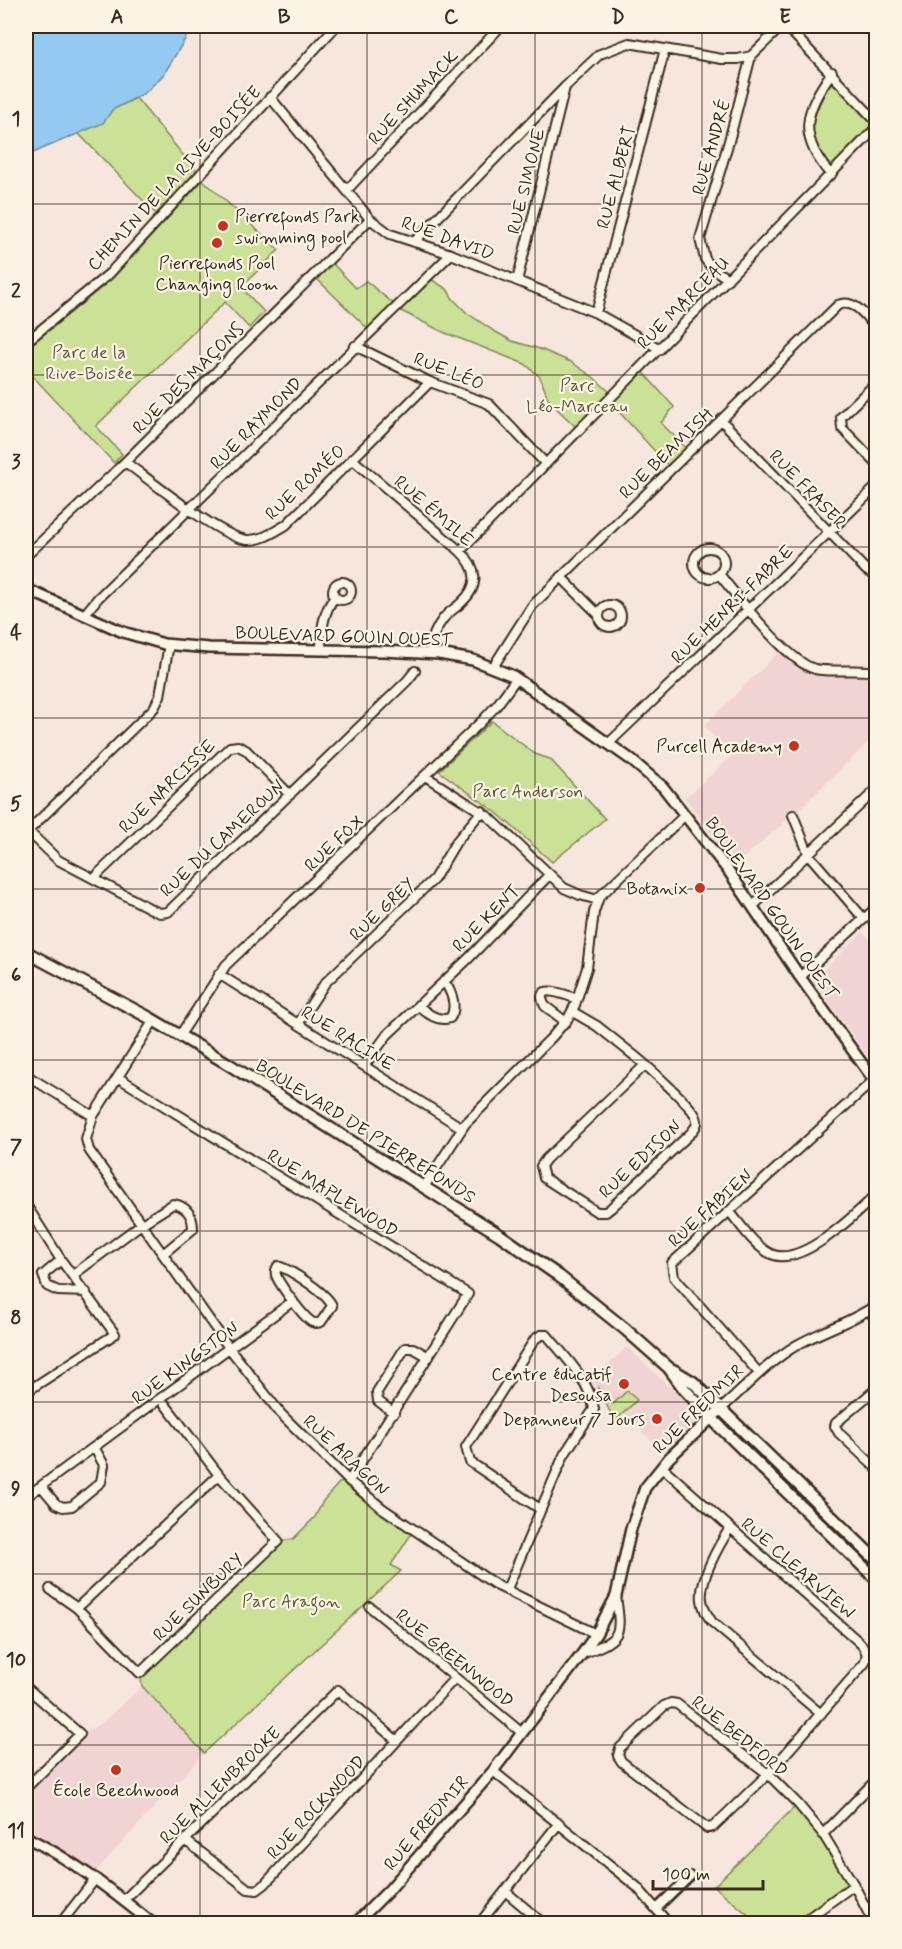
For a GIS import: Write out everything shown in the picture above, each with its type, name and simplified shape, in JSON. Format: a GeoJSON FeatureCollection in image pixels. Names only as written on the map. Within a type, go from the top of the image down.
{"type":"FeatureCollection","features":[{"type":"Feature","properties":{"kind":"main road","name":"BOULEVARD DE PIERREFONDS"},"geometry":{"type":"LineString","coordinates":[[26,952],[180,1035],[424,1187],[548,1268],[605,1312],[669,1368],[693,1382],[876,1560]]}},
{"type":"Feature","properties":{"kind":"main road","name":"BOULEVARD DE PIERREFONDS"},"geometry":{"type":"LineString","coordinates":[[669,1368],[685,1390],[876,1579]]}},
{"type":"Feature","properties":{"kind":"street","name":"CHEMIN DE LA RIVE-BOISÉE"},"geometry":{"type":"LineString","coordinates":[[26,342],[110,273],[336,26]]}},
{"type":"Feature","properties":{"kind":"street","name":"RUE SHUMACK"},"geometry":{"type":"LineString","coordinates":[[347,190],[501,26]]}},
{"type":"Feature","properties":{"kind":"street"},"geometry":{"type":"LineString","coordinates":[[414,242],[600,54],[629,43],[722,59],[738,59],[751,56],[784,26],[832,72],[876,121]]}},
{"type":"Feature","properties":{"kind":"street","name":"RUE ALBERT"},"geometry":{"type":"LineString","coordinates":[[596,313],[665,49]]}},
{"type":"Feature","properties":{"kind":"street","name":"RUE ANDRÉ"},"geometry":{"type":"LineString","coordinates":[[728,279],[705,260],[700,239],[751,56]]}},
{"type":"Feature","properties":{"kind":"street"},"geometry":{"type":"LineString","coordinates":[[831,175],[816,158],[810,142],[809,112],[814,98],[832,72]]}},
{"type":"Feature","properties":{"kind":"street","name":"RUE SIMONE"},"geometry":{"type":"LineString","coordinates":[[517,281],[565,87]]}},
{"type":"Feature","properties":{"kind":"street","name":"RUE DAVID"},"geometry":{"type":"LineString","coordinates":[[270,97],[370,219],[390,234],[451,254],[596,313],[660,349]]}},
{"type":"Feature","properties":{"kind":"street","name":"RUE MARCEAU"},"geometry":{"type":"LineString","coordinates":[[460,551],[876,128]]}},
{"type":"Feature","properties":{"kind":"street","name":"RUE DES MAÇONS"},"geometry":{"type":"LineString","coordinates":[[26,556],[125,462],[370,219]]}},
{"type":"Feature","properties":{"kind":"street","name":"RUE RAYMOND"},"geometry":{"type":"LineString","coordinates":[[84,615],[98,598],[451,254]]}},
{"type":"Feature","properties":{"kind":"street","name":"RUE BEAMISH"},"geometry":{"type":"LineString","coordinates":[[492,667],[532,606],[838,305],[845,302],[854,304],[876,328]]}},
{"type":"Feature","properties":{"kind":"street","name":"RUE LÉO"},"geometry":{"type":"LineString","coordinates":[[355,346],[430,382],[489,404],[546,464]]}},
{"type":"Feature","properties":{"kind":"street","name":"RUE ROMÉO"},"geometry":{"type":"LineString","coordinates":[[125,462],[190,509],[233,536],[248,540],[266,537],[286,525],[430,382]]}},
{"type":"Feature","properties":{"kind":"street"},"geometry":{"type":"LineString","coordinates":[[876,383],[841,417],[840,423],[842,428],[876,463]]}},
{"type":"Feature","properties":{"kind":"street","name":"RUE FRASER"},"geometry":{"type":"LineString","coordinates":[[721,420],[829,532],[876,576]]}},
{"type":"Feature","properties":{"kind":"street","name":"RUE ÉMILE"},"geometry":{"type":"LineString","coordinates":[[352,459],[460,551],[474,570],[473,587],[461,603],[441,621],[432,639],[430,653]]}},
{"type":"Feature","properties":{"kind":"street","name":"RUE HENRI-FABRE"},"geometry":{"type":"LineString","coordinates":[[609,743],[876,487]]}},
{"type":"Feature","properties":{"kind":"street"},"geometry":{"type":"LineString","coordinates":[[710,547],[722,556],[724,566],[718,574],[709,578],[696,572],[694,558],[700,550],[710,547]]}},
{"type":"Feature","properties":{"kind":"street"},"geometry":{"type":"LineString","coordinates":[[718,574],[747,609],[803,664],[815,669],[876,672]]}},
{"type":"Feature","properties":{"kind":"street"},"geometry":{"type":"LineString","coordinates":[[561,577],[599,615]]}},
{"type":"Feature","properties":{"kind":"street","name":"BOULEVARD GOUIN OUEST"},"geometry":{"type":"LineString","coordinates":[[26,589],[130,634],[168,644],[209,648],[430,653],[468,659],[492,667],[516,679],[609,743],[655,779],[686,815],[753,906],[800,977],[875,1082]]}},
{"type":"Feature","properties":{"kind":"street"},"geometry":{"type":"LineString","coordinates":[[321,650],[324,619],[335,597]]}},
{"type":"Feature","properties":{"kind":"street"},"geometry":{"type":"LineString","coordinates":[[27,832],[154,708],[160,696],[168,644]]}},
{"type":"Feature","properties":{"kind":"street","name":"RUE DU CAMEROUN"},"geometry":{"type":"LineString","coordinates":[[27,832],[58,860],[158,912],[171,910],[415,671]]}},
{"type":"Feature","properties":{"kind":"street","name":"RUE FOX"},"geometry":{"type":"LineString","coordinates":[[180,1035],[219,974],[232,959],[490,713],[516,679]]}},
{"type":"Feature","properties":{"kind":"street","name":"RUE NARCISSE"},"geometry":{"type":"LineString","coordinates":[[95,879],[230,747],[238,746],[246,750],[290,795]]}},
{"type":"Feature","properties":{"kind":"street"},"geometry":{"type":"LineString","coordinates":[[426,776],[500,826],[549,875],[574,893],[598,900]]}},
{"type":"Feature","properties":{"kind":"street"},"geometry":{"type":"LineString","coordinates":[[753,906],[876,790]]}},
{"type":"Feature","properties":{"kind":"street","name":"RUE GREY"},"geometry":{"type":"LineString","coordinates":[[298,1024],[322,986],[434,879],[456,842],[482,812]]}},
{"type":"Feature","properties":{"kind":"street"},"geometry":{"type":"LineString","coordinates":[[424,1187],[462,1128],[566,1022],[573,1012],[588,961],[598,900],[604,891],[686,815]]}},
{"type":"Feature","properties":{"kind":"street"},"geometry":{"type":"LineString","coordinates":[[793,815],[809,855],[864,919]]}},
{"type":"Feature","properties":{"kind":"street","name":"RUE KENT"},"geometry":{"type":"LineString","coordinates":[[363,1066],[380,1043],[549,875]]}},
{"type":"Feature","properties":{"kind":"street"},"geometry":{"type":"LineString","coordinates":[[800,977],[876,908]]}},
{"type":"Feature","properties":{"kind":"street","name":"RUE RACINE"},"geometry":{"type":"LineString","coordinates":[[219,974],[462,1128]]}},
{"type":"Feature","properties":{"kind":"street"},"geometry":{"type":"LineString","coordinates":[[418,1005],[438,1019],[450,1018],[454,1013],[454,1005],[444,981]]}},
{"type":"Feature","properties":{"kind":"street"},"geometry":{"type":"LineString","coordinates":[[566,1022],[543,1004],[543,996],[547,991],[552,990],[578,999]]}},
{"type":"Feature","properties":{"kind":"street","name":"RUE EDISON"},"geometry":{"type":"LineString","coordinates":[[573,1012],[607,1034],[645,1065],[694,1112],[697,1118],[697,1126],[609,1210],[602,1213],[597,1212],[544,1178],[541,1166],[645,1065]]}},
{"type":"Feature","properties":{"kind":"street","name":"RUE ARAGON"},"geometry":{"type":"LineString","coordinates":[[154,1020],[93,1116],[86,1139],[88,1150],[140,1224],[230,1349],[281,1414],[349,1481],[382,1508],[496,1585],[596,1634]]}},
{"type":"Feature","properties":{"kind":"street"},"geometry":{"type":"LineString","coordinates":[[26,1075],[93,1116]]}},
{"type":"Feature","properties":{"kind":"street","name":"RUE MAPLEWOOD"},"geometry":{"type":"LineString","coordinates":[[119,1078],[468,1294],[349,1481]]}},
{"type":"Feature","properties":{"kind":"street","name":"RUE FABIEN"},"geometry":{"type":"LineString","coordinates":[[759,1373],[674,1277],[672,1263],[875,1082]]}},
{"type":"Feature","properties":{"kind":"street"},"geometry":{"type":"LineString","coordinates":[[729,1211],[759,1246],[772,1255],[789,1257],[831,1236],[876,1195]]}},
{"type":"Feature","properties":{"kind":"street"},"geometry":{"type":"LineString","coordinates":[[73,1275],[140,1224],[173,1204],[182,1205],[193,1218],[193,1229],[163,1254]]}},
{"type":"Feature","properties":{"kind":"street"},"geometry":{"type":"LineString","coordinates":[[26,1205],[61,1260],[115,1334],[26,1392]]}},
{"type":"Feature","properties":{"kind":"street"},"geometry":{"type":"LineString","coordinates":[[61,1260],[43,1275],[47,1286],[58,1291],[86,1292]]}},
{"type":"Feature","properties":{"kind":"street"},"geometry":{"type":"LineString","coordinates":[[278,1266],[310,1285],[330,1301],[332,1306],[321,1322],[315,1324],[293,1301],[277,1277],[278,1266]]}},
{"type":"Feature","properties":{"kind":"street","name":"RUE KINGSTON"},"geometry":{"type":"LineString","coordinates":[[26,1497],[293,1301]]}},
{"type":"Feature","properties":{"kind":"street","name":"RUE FREDMIR"},"geometry":{"type":"LineString","coordinates":[[355,1923],[389,1890],[493,1770],[596,1634],[616,1596],[640,1499],[645,1488],[669,1458],[759,1373],[803,1342],[876,1305]]}},
{"type":"Feature","properties":{"kind":"street"},"geometry":{"type":"LineString","coordinates":[[869,1310],[876,1320]]}},
{"type":"Feature","properties":{"kind":"street"},"geometry":{"type":"LineString","coordinates":[[507,1589],[564,1455],[594,1409],[592,1395],[576,1370],[548,1335],[541,1335],[535,1339],[466,1447],[470,1462],[540,1509]]}},
{"type":"Feature","properties":{"kind":"street"},"geometry":{"type":"LineString","coordinates":[[394,1413],[378,1401],[377,1392],[405,1348],[413,1348],[429,1357]]}},
{"type":"Feature","properties":{"kind":"street"},"geometry":{"type":"LineString","coordinates":[[876,1389],[835,1426],[839,1433],[860,1450],[876,1468]]}},
{"type":"Feature","properties":{"kind":"street","name":"RUE SUNBURY"},"geometry":{"type":"LineString","coordinates":[[50,1589],[77,1608],[140,1673],[278,1541],[219,1474],[161,1399]]}},
{"type":"Feature","properties":{"kind":"street"},"geometry":{"type":"LineString","coordinates":[[41,1486],[56,1504],[63,1507],[72,1506],[101,1482],[104,1465],[94,1447]]}},
{"type":"Feature","properties":{"kind":"street","name":"RUE CLEARVIEW"},"geometry":{"type":"LineString","coordinates":[[662,1467],[859,1642],[866,1651],[867,1658],[768,1774],[719,1822],[713,1827],[706,1828]]}},
{"type":"Feature","properties":{"kind":"street"},"geometry":{"type":"LineString","coordinates":[[77,1608],[219,1474]]}},
{"type":"Feature","properties":{"kind":"street"},"geometry":{"type":"LineString","coordinates":[[730,1528],[718,1546],[705,1580],[701,1598],[704,1610],[712,1622],[821,1714]]}},
{"type":"Feature","properties":{"kind":"street","name":"RUE FREDMIR"},"geometry":{"type":"LineString","coordinates":[[582,1654],[609,1643],[615,1638],[620,1623],[616,1596]]}},
{"type":"Feature","properties":{"kind":"street","name":"RUE GREENWOOD"},"geometry":{"type":"LineString","coordinates":[[370,1607],[522,1732]]}},
{"type":"Feature","properties":{"kind":"street","name":"RUE ROCKWOOD"},"geometry":{"type":"LineString","coordinates":[[185,1840],[248,1890],[257,1890],[456,1678]]}},
{"type":"Feature","properties":{"kind":"street"},"geometry":{"type":"LineString","coordinates":[[26,1687],[80,1734],[26,1788]]}},
{"type":"Feature","properties":{"kind":"street","name":"RUE ALLENBROOKE"},"geometry":{"type":"LineString","coordinates":[[124,1900],[338,1690],[397,1741]]}},
{"type":"Feature","properties":{"kind":"street","name":"RUE BEDFORD"},"geometry":{"type":"LineString","coordinates":[[706,1828],[622,1762],[618,1756],[620,1748],[664,1706],[671,1703],[677,1704],[768,1774],[798,1804],[823,1834],[855,1885],[874,1923]]}},
{"type":"Feature","properties":{"kind":"street"},"geometry":{"type":"LineString","coordinates":[[493,1770],[637,1887],[669,1923]]}},
{"type":"Feature","properties":{"kind":"street"},"geometry":{"type":"LineString","coordinates":[[823,1834],[876,1780]]}},
{"type":"Feature","properties":{"kind":"street"},"geometry":{"type":"LineString","coordinates":[[479,1923],[559,1823]]}},
{"type":"Feature","properties":{"kind":"street"},"geometry":{"type":"LineString","coordinates":[[26,1838],[57,1852],[96,1878],[153,1923]]}},
{"type":"Feature","properties":{"kind":"street"},"geometry":{"type":"LineString","coordinates":[[657,1908],[690,1876]]}},
{"type":"Feature","properties":{"kind":"street"},"geometry":{"type":"LineString","coordinates":[[60,1923],[96,1878]]}},
{"type":"Feature","properties":{"kind":"street"},"geometry":{"type":"LineString","coordinates":[[800,1923],[855,1885]]}},
{"type":"Feature","properties":{"kind":"street"},"geometry":{"type":"LineString","coordinates":[[505,1891],[544,1923]]}},
{"type":"Feature","properties":{"kind":"shaded area","name":"Purcell Academy"},"geometry":{"type":"Polygon","coordinates":[[[784,647],[815,669],[876,672],[876,735],[793,815],[736,864],[685,798],[732,756],[704,726],[784,647]]]}},
{"type":"Feature","properties":{"kind":"shaded area"},"geometry":{"type":"Polygon","coordinates":[[[863,932],[876,947],[876,1068],[813,980],[863,932]]]}},
{"type":"Feature","properties":{"kind":"shaded area"},"geometry":{"type":"Polygon","coordinates":[[[627,1347],[694,1410],[690,1414],[696,1420],[695,1424],[664,1452],[623,1414],[615,1421],[592,1380],[627,1347]]]}},
{"type":"Feature","properties":{"kind":"shaded area","name":"École Beechwood"},"geometry":{"type":"Polygon","coordinates":[[[142,1686],[204,1753],[98,1869],[96,1878],[26,1837],[26,1788],[80,1734],[103,1722],[142,1686]]]}},
{"type":"Feature","properties":{"kind":"green space"},"geometry":{"type":"Polygon","coordinates":[[[833,74],[876,121],[876,128],[831,175],[816,158],[809,113],[833,74]]]}},
{"type":"Feature","properties":{"kind":"green space"},"geometry":{"type":"Polygon","coordinates":[[[136,98],[197,172],[156,214],[78,133],[103,123],[112,110],[136,98]]]}},
{"type":"Feature","properties":{"kind":"green space","name":"Parc de la Rive-Boisée"},"geometry":{"type":"Polygon","coordinates":[[[203,180],[279,250],[241,287],[264,312],[249,328],[225,302],[96,426],[122,454],[114,463],[26,369],[26,349],[112,279],[203,180]]]}},
{"type":"Feature","properties":{"kind":"green space"},"geometry":{"type":"Polygon","coordinates":[[[331,262],[356,288],[366,281],[395,305],[369,330],[315,277],[331,262]]]}},
{"type":"Feature","properties":{"kind":"green space","name":"Parc Léo-Marceau"},"geometry":{"type":"Polygon","coordinates":[[[429,278],[447,289],[467,313],[494,331],[512,341],[540,349],[571,362],[613,395],[578,429],[549,401],[540,377],[525,364],[443,332],[397,309],[429,278]]]}},
{"type":"Feature","properties":{"kind":"green space","name":"Parc Léo-Marceau"},"geometry":{"type":"Polygon","coordinates":[[[641,370],[674,407],[661,423],[689,451],[671,469],[610,402],[641,370]]]}},
{"type":"Feature","properties":{"kind":"green space","name":"Parc Anderson"},"geometry":{"type":"Polygon","coordinates":[[[492,721],[535,754],[550,759],[605,819],[552,862],[497,813],[439,771],[492,721]]]}},
{"type":"Feature","properties":{"kind":"green space"},"geometry":{"type":"Polygon","coordinates":[[[597,1387],[613,1404],[627,1391],[637,1400],[615,1421],[597,1387]]]}},
{"type":"Feature","properties":{"kind":"green space"},"geometry":{"type":"Polygon","coordinates":[[[743,1442],[766,1459],[865,1555],[876,1566],[876,1572],[743,1442]]]}},
{"type":"Feature","properties":{"kind":"green space","name":"Parc Aragon"},"geometry":{"type":"Polygon","coordinates":[[[349,1481],[414,1530],[391,1565],[401,1571],[204,1753],[142,1686],[140,1673],[278,1541],[293,1539],[315,1517],[323,1501],[339,1483],[349,1481]]]}},
{"type":"Feature","properties":{"kind":"green space"},"geometry":{"type":"Polygon","coordinates":[[[798,1804],[854,1885],[800,1924],[758,1923],[714,1886],[798,1804]]]}},
{"type":"Feature","properties":{"kind":"water"},"geometry":{"type":"Polygon","coordinates":[[[26,26],[193,26],[164,74],[145,93],[112,110],[103,123],[26,156],[26,26]]]}},
{"type":"Feature","properties":{"kind":"place","name":"Pierrefonds Park swimming pool"},"geometry":{"type":"Point","coordinates":[223,226]}},
{"type":"Feature","properties":{"kind":"place","name":"Pierrefonds Pool Changing Room"},"geometry":{"type":"Point","coordinates":[217,243]}},
{"type":"Feature","properties":{"kind":"place","name":"Purcell Academy"},"geometry":{"type":"Point","coordinates":[794,746]}},
{"type":"Feature","properties":{"kind":"place","name":"Botanix"},"geometry":{"type":"Point","coordinates":[700,888]}},
{"type":"Feature","properties":{"kind":"place","name":"Centre éducatif Desousa"},"geometry":{"type":"Point","coordinates":[624,1384]}},
{"type":"Feature","properties":{"kind":"place","name":"Depanneur 7 Jours"},"geometry":{"type":"Point","coordinates":[657,1419]}},
{"type":"Feature","properties":{"kind":"place","name":"École Beechwood"},"geometry":{"type":"Point","coordinates":[116,1770]}}]}
